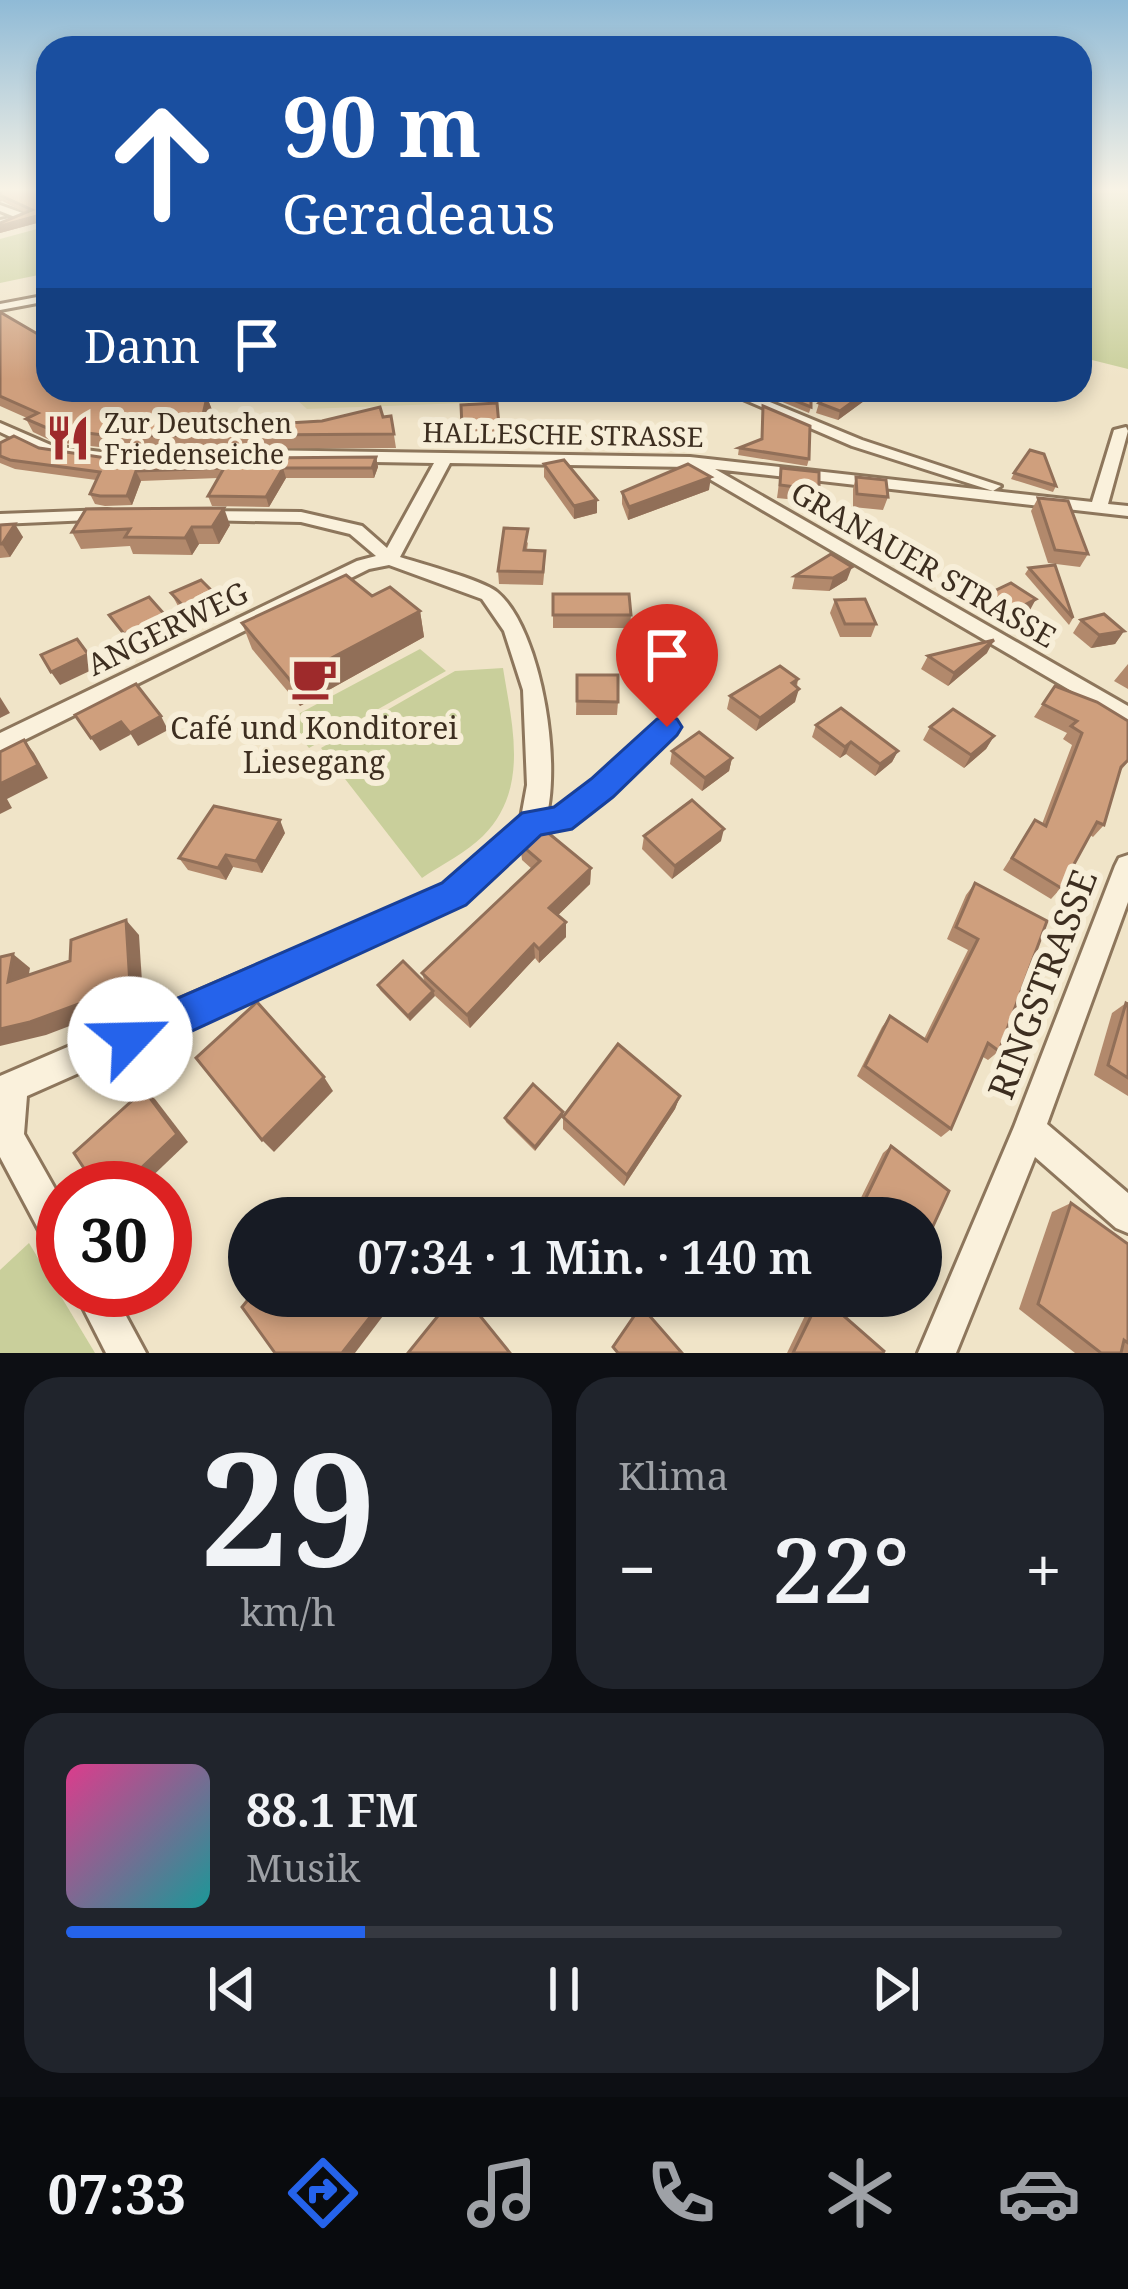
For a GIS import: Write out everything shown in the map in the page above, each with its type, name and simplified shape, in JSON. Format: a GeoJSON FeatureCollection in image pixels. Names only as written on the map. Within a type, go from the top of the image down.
{"type":"FeatureCollection","features":[{"type":"Feature","properties":{"kind":"street"},"geometry":{"type":"LineString","coordinates":[[0,307],[36,300]]}},
{"type":"Feature","properties":{"kind":"street"},"geometry":{"type":"LineString","coordinates":[[758,402],[857,443],[987,482],[1009,496]]}},
{"type":"Feature","properties":{"kind":"street","name":"HALLESCHE STRASSE"},"geometry":{"type":"LineString","coordinates":[[0,427],[50,450],[117,459],[690,462],[1128,511]]}},
{"type":"Feature","properties":{"kind":"street"},"geometry":{"type":"LineString","coordinates":[[1099,507],[1121,430]]}},
{"type":"Feature","properties":{"kind":"street"},"geometry":{"type":"LineString","coordinates":[[390,559],[444,458]]}},
{"type":"Feature","properties":{"kind":"street","name":"GRANAUER STRASSE"},"geometry":{"type":"LineString","coordinates":[[690,462],[1128,716]]}},
{"type":"Feature","properties":{"kind":"street"},"geometry":{"type":"LineString","coordinates":[[36,1189],[7,1137],[6,1091],[454,894],[533,823],[539,729],[531,675],[514,630],[489,595],[390,559],[356,530],[301,518],[184,514]]}},
{"type":"Feature","properties":{"kind":"street"},"geometry":{"type":"LineString","coordinates":[[0,519],[118,515]]}},
{"type":"Feature","properties":{"kind":"street","name":"ANGERWEG"},"geometry":{"type":"LineString","coordinates":[[0,743],[363,565],[390,559]]}},
{"type":"Feature","properties":{"kind":"street","name":"RINGSTRASSE"},"geometry":{"type":"LineString","coordinates":[[938,1353],[1029,1130],[1128,866]]}},
{"type":"Feature","properties":{"kind":"street","name":"RINGSTRASSE"},"geometry":{"type":"LineString","coordinates":[[1029,1130],[1128,1216]]}},
{"type":"Feature","properties":{"kind":"street"},"geometry":{"type":"LineString","coordinates":[[107,1317],[127,1353]]}},
{"type":"Feature","properties":{"kind":"lane"},"geometry":{"type":"LineString","coordinates":[[533,823],[561,820],[667,727]]}},
{"type":"Feature","properties":{"kind":"shaded area"},"geometry":{"type":"Polygon","coordinates":[[[299,402],[489,402],[307,409],[299,402]]]}},
{"type":"Feature","properties":{"kind":"green space"},"geometry":{"type":"Polygon","coordinates":[[[0,252],[36,252],[36,276],[0,283],[0,252]]]}},
{"type":"Feature","properties":{"kind":"green space"},"geometry":{"type":"Polygon","coordinates":[[[1092,252],[1128,252],[1128,369],[1092,360],[1092,252]]]}},
{"type":"Feature","properties":{"kind":"green space"},"geometry":{"type":"Polygon","coordinates":[[[420,649],[446,671],[309,748],[287,720],[420,649]]]}},
{"type":"Feature","properties":{"kind":"green space"},"geometry":{"type":"Polygon","coordinates":[[[503,668],[514,756],[507,798],[483,836],[422,878],[321,748],[455,671],[503,668]]]}},
{"type":"Feature","properties":{"kind":"green space"},"geometry":{"type":"Polygon","coordinates":[[[29,1243],[36,1255],[36,1317],[73,1317],[95,1353],[0,1353],[0,1270],[29,1243]]]}},
{"type":"Feature","properties":{"kind":"building"},"geometry":{"type":"Polygon","coordinates":[[[0,312],[36,333],[36,402],[206,402],[200,428],[322,421],[380,407],[383,417],[391,416],[394,434],[111,436],[47,428],[26,419],[38,413],[0,396],[0,312]]]}},
{"type":"Feature","properties":{"kind":"building"},"geometry":{"type":"Polygon","coordinates":[[[820,402],[852,402],[840,411],[820,402]]]}},
{"type":"Feature","properties":{"kind":"building"},"geometry":{"type":"Polygon","coordinates":[[[497,403],[499,425],[462,427],[461,405],[497,403]]]}},
{"type":"Feature","properties":{"kind":"building"},"geometry":{"type":"Polygon","coordinates":[[[763,406],[810,426],[809,459],[739,448],[762,439],[763,406]]]}},
{"type":"Feature","properties":{"kind":"building"},"geometry":{"type":"Polygon","coordinates":[[[14,436],[39,448],[113,459],[376,457],[372,468],[283,468],[266,497],[208,496],[224,468],[136,471],[127,496],[100,496],[90,494],[100,472],[0,456],[0,443],[14,436]]]}},
{"type":"Feature","properties":{"kind":"building"},"geometry":{"type":"Polygon","coordinates":[[[1030,450],[1044,454],[1056,486],[1014,473],[1030,450]]]}},
{"type":"Feature","properties":{"kind":"building"},"geometry":{"type":"Polygon","coordinates":[[[564,460],[597,500],[574,506],[544,464],[564,460]]]}},
{"type":"Feature","properties":{"kind":"building"},"geometry":{"type":"Polygon","coordinates":[[[688,464],[711,477],[629,507],[622,492],[688,464]]]}},
{"type":"Feature","properties":{"kind":"building"},"geometry":{"type":"Polygon","coordinates":[[[781,468],[819,472],[819,490],[780,485],[781,468]]]}},
{"type":"Feature","properties":{"kind":"building"},"geometry":{"type":"Polygon","coordinates":[[[856,477],[886,480],[888,497],[857,494],[856,477]]]}},
{"type":"Feature","properties":{"kind":"building"},"geometry":{"type":"Polygon","coordinates":[[[1038,498],[1068,501],[1088,554],[1055,550],[1038,498]]]}},
{"type":"Feature","properties":{"kind":"building"},"geometry":{"type":"Polygon","coordinates":[[[224,508],[212,527],[192,527],[185,538],[125,537],[130,529],[72,532],[86,509],[224,508]]]}},
{"type":"Feature","properties":{"kind":"building"},"geometry":{"type":"Polygon","coordinates":[[[15,524],[2,544],[0,544],[0,525],[15,524]]]}},
{"type":"Feature","properties":{"kind":"building"},"geometry":{"type":"Polygon","coordinates":[[[504,528],[528,529],[524,550],[545,551],[543,572],[498,571],[504,528]]]}},
{"type":"Feature","properties":{"kind":"building"},"geometry":{"type":"Polygon","coordinates":[[[831,554],[852,567],[833,578],[795,576],[831,554]]]}},
{"type":"Feature","properties":{"kind":"building"},"geometry":{"type":"Polygon","coordinates":[[[1055,565],[1073,618],[1029,568],[1055,565]]]}},
{"type":"Feature","properties":{"kind":"building"},"geometry":{"type":"Polygon","coordinates":[[[346,575],[372,596],[390,587],[420,611],[290,680],[242,623],[346,575]]]}},
{"type":"Feature","properties":{"kind":"building"},"geometry":{"type":"Polygon","coordinates":[[[201,580],[217,596],[187,610],[171,593],[201,580]]]}},
{"type":"Feature","properties":{"kind":"building"},"geometry":{"type":"Polygon","coordinates":[[[1011,583],[1036,599],[1015,610],[990,593],[1011,583]]]}},
{"type":"Feature","properties":{"kind":"building"},"geometry":{"type":"Polygon","coordinates":[[[553,594],[629,594],[631,615],[553,615],[553,594]]]}},
{"type":"Feature","properties":{"kind":"building"},"geometry":{"type":"Polygon","coordinates":[[[149,597],[165,615],[124,634],[109,615],[149,597]]]}},
{"type":"Feature","properties":{"kind":"building"},"geometry":{"type":"Polygon","coordinates":[[[865,599],[876,624],[845,624],[835,600],[865,599]]]}},
{"type":"Feature","properties":{"kind":"building"},"geometry":{"type":"Polygon","coordinates":[[[1104,614],[1124,631],[1099,635],[1081,620],[1104,614]]]}},
{"type":"Feature","properties":{"kind":"building"},"geometry":{"type":"Polygon","coordinates":[[[671,634],[699,641],[692,661],[664,654],[671,634]]]}},
{"type":"Feature","properties":{"kind":"building"},"geometry":{"type":"Polygon","coordinates":[[[77,639],[88,654],[51,672],[41,655],[77,639]]]}},
{"type":"Feature","properties":{"kind":"building"},"geometry":{"type":"Polygon","coordinates":[[[994,640],[954,673],[928,656],[994,640]]]}},
{"type":"Feature","properties":{"kind":"building"},"geometry":{"type":"Polygon","coordinates":[[[780,666],[798,679],[792,683],[799,689],[760,718],[730,696],[780,666]]]}},
{"type":"Feature","properties":{"kind":"building"},"geometry":{"type":"Polygon","coordinates":[[[577,675],[618,675],[618,702],[577,701],[577,675]]]}},
{"type":"Feature","properties":{"kind":"building"},"geometry":{"type":"Polygon","coordinates":[[[136,684],[161,716],[130,733],[121,722],[91,738],[75,715],[136,684]]]}},
{"type":"Feature","properties":{"kind":"building"},"geometry":{"type":"Polygon","coordinates":[[[1055,686],[1097,702],[1128,721],[1128,760],[1121,767],[1104,825],[1097,822],[1061,888],[1012,858],[1035,820],[1046,826],[1082,733],[1071,726],[1077,721],[1043,704],[1055,686]]]}},
{"type":"Feature","properties":{"kind":"building"},"geometry":{"type":"Polygon","coordinates":[[[841,708],[898,751],[880,764],[851,742],[845,747],[816,725],[841,708]]]}},
{"type":"Feature","properties":{"kind":"building"},"geometry":{"type":"Polygon","coordinates":[[[953,709],[994,736],[971,755],[930,727],[953,709]]]}},
{"type":"Feature","properties":{"kind":"building"},"geometry":{"type":"Polygon","coordinates":[[[699,732],[732,758],[705,778],[672,751],[699,732]]]}},
{"type":"Feature","properties":{"kind":"building"},"geometry":{"type":"Polygon","coordinates":[[[24,740],[38,765],[0,784],[0,752],[24,740]]]}},
{"type":"Feature","properties":{"kind":"building"},"geometry":{"type":"Polygon","coordinates":[[[692,800],[724,829],[675,866],[644,836],[692,800]]]}},
{"type":"Feature","properties":{"kind":"building"},"geometry":{"type":"Polygon","coordinates":[[[214,806],[280,820],[256,861],[226,855],[218,868],[179,858],[214,806]]]}},
{"type":"Feature","properties":{"kind":"building"},"geometry":{"type":"Polygon","coordinates":[[[541,827],[591,868],[549,908],[566,922],[539,949],[534,944],[467,1015],[422,973],[540,861],[520,844],[541,827]]]}},
{"type":"Feature","properties":{"kind":"building"},"geometry":{"type":"Polygon","coordinates":[[[975,883],[1047,921],[999,1051],[988,1043],[951,1129],[865,1066],[890,1016],[927,1041],[978,939],[956,927],[975,883]]]}},
{"type":"Feature","properties":{"kind":"building"},"geometry":{"type":"Polygon","coordinates":[[[126,920],[130,985],[0,1029],[0,957],[13,954],[8,982],[70,961],[71,940],[126,920]]]}},
{"type":"Feature","properties":{"kind":"building"},"geometry":{"type":"Polygon","coordinates":[[[403,961],[433,991],[408,1016],[378,985],[403,961]]]}},
{"type":"Feature","properties":{"kind":"building"},"geometry":{"type":"Polygon","coordinates":[[[257,1002],[324,1077],[262,1140],[196,1058],[257,1002]]]}},
{"type":"Feature","properties":{"kind":"building"},"geometry":{"type":"Polygon","coordinates":[[[1128,1004],[1128,1078],[1108,1065],[1128,1004]]]}},
{"type":"Feature","properties":{"kind":"building"},"geometry":{"type":"Polygon","coordinates":[[[618,1044],[680,1096],[627,1175],[563,1117],[618,1044]]]}},
{"type":"Feature","properties":{"kind":"building"},"geometry":{"type":"Polygon","coordinates":[[[533,1084],[563,1112],[535,1147],[505,1118],[533,1084]]]}},
{"type":"Feature","properties":{"kind":"building"},"geometry":{"type":"Polygon","coordinates":[[[144,1090],[177,1134],[148,1161],[79,1161],[74,1153],[144,1090]]]}},
{"type":"Feature","properties":{"kind":"building"},"geometry":{"type":"Polygon","coordinates":[[[891,1146],[949,1191],[942,1206],[942,1197],[866,1197],[891,1146]]]}},
{"type":"Feature","properties":{"kind":"building"},"geometry":{"type":"Polygon","coordinates":[[[1071,1203],[1128,1244],[1128,1343],[1124,1340],[1121,1353],[1101,1353],[1038,1304],[1071,1203]]]}},
{"type":"Feature","properties":{"kind":"building"},"geometry":{"type":"Polygon","coordinates":[[[249,1317],[370,1317],[342,1353],[275,1353],[249,1317]]]}},
{"type":"Feature","properties":{"kind":"building"},"geometry":{"type":"Polygon","coordinates":[[[437,1317],[481,1317],[510,1353],[408,1353],[437,1317]]]}},
{"type":"Feature","properties":{"kind":"building"},"geometry":{"type":"Polygon","coordinates":[[[633,1317],[651,1317],[682,1353],[618,1353],[613,1347],[633,1317]]]}},
{"type":"Feature","properties":{"kind":"building"},"geometry":{"type":"Polygon","coordinates":[[[811,1317],[845,1317],[884,1351],[883,1353],[793,1353],[811,1317]]]}},
{"type":"Feature","properties":{"kind":"place","name":"Zur Deutschen Friedenseiche"},"geometry":{"type":"Point","coordinates":[68,438]}},
{"type":"Feature","properties":{"kind":"place","name":"Café und Konditorei Liesegang"},"geometry":{"type":"Point","coordinates":[314,678]}},
{"type":"Feature","properties":{"kind":"route"},"geometry":{"type":"LineString","coordinates":[[130,1039],[454,894],[533,823],[561,820],[602,788],[667,727]]}}]}
